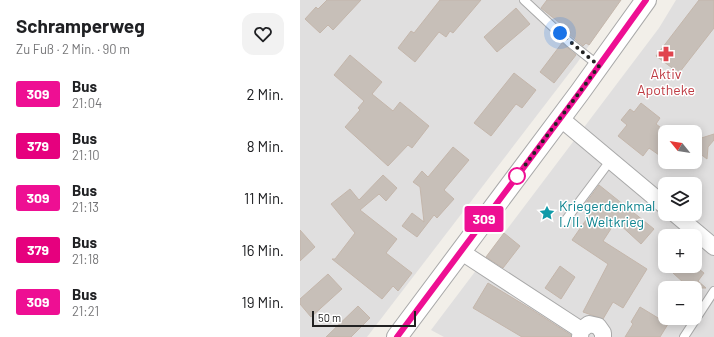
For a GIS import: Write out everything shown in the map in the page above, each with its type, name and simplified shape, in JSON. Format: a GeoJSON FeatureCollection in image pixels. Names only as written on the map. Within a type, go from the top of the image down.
{"type":"FeatureCollection","features":[{"type":"Feature","properties":{"kind":"street"},"geometry":{"type":"LineString","coordinates":[[397,337],[599,66],[646,0]]}},
{"type":"Feature","properties":{"kind":"street"},"geometry":{"type":"LineString","coordinates":[[560,118],[658,200]]}},
{"type":"Feature","properties":{"kind":"street"},"geometry":{"type":"LineString","coordinates":[[683,221],[714,247]]}},
{"type":"Feature","properties":{"kind":"street"},"geometry":{"type":"LineString","coordinates":[[460,251],[580,333],[589,324],[598,326],[603,333],[603,337]]}},
{"type":"Feature","properties":{"kind":"lane"},"geometry":{"type":"LineString","coordinates":[[524,0],[569,42],[599,66]]}},
{"type":"Feature","properties":{"kind":"lane"},"geometry":{"type":"LineString","coordinates":[[565,221],[610,161]]}},
{"type":"Feature","properties":{"kind":"lane"},"geometry":{"type":"LineString","coordinates":[[684,337],[714,291]]}},
{"type":"Feature","properties":{"kind":"shaded area"},"geometry":{"type":"Polygon","coordinates":[[[300,0],[620,0],[577,63],[367,337],[300,337],[300,0]]]}},
{"type":"Feature","properties":{"kind":"shaded area"},"geometry":{"type":"Polygon","coordinates":[[[676,0],[714,0],[714,337],[444,337],[431,330],[659,28],[676,0]]]}},
{"type":"Feature","properties":{"kind":"building"},"geometry":{"type":"Polygon","coordinates":[[[327,0],[361,0],[333,30],[328,25],[320,33],[305,19],[316,7],[318,9],[327,0]]]}},
{"type":"Feature","properties":{"kind":"building"},"geometry":{"type":"Polygon","coordinates":[[[440,0],[481,0],[453,33],[450,31],[446,37],[439,32],[415,62],[398,48],[411,31],[414,33],[440,0]]]}},
{"type":"Feature","properties":{"kind":"building"},"geometry":{"type":"Polygon","coordinates":[[[547,0],[621,0],[589,45],[586,43],[583,46],[569,34],[571,32],[541,8],[547,0]]]}},
{"type":"Feature","properties":{"kind":"building"},"geometry":{"type":"Polygon","coordinates":[[[699,0],[714,0],[714,28],[679,73],[656,56],[699,0]]]}},
{"type":"Feature","properties":{"kind":"building"},"geometry":{"type":"Polygon","coordinates":[[[516,8],[530,24],[497,52],[484,37],[516,8]]]}},
{"type":"Feature","properties":{"kind":"building"},"geometry":{"type":"Polygon","coordinates":[[[562,43],[576,55],[554,83],[540,72],[562,43]]]}},
{"type":"Feature","properties":{"kind":"building"},"geometry":{"type":"Polygon","coordinates":[[[350,55],[382,82],[372,94],[393,111],[400,102],[429,126],[412,148],[408,145],[388,166],[345,127],[360,110],[358,108],[364,101],[334,75],[350,55]]]}},
{"type":"Feature","properties":{"kind":"building"},"geometry":{"type":"Polygon","coordinates":[[[514,73],[536,90],[522,108],[516,104],[491,136],[474,123],[514,73]]]}},
{"type":"Feature","properties":{"kind":"building"},"geometry":{"type":"Polygon","coordinates":[[[641,103],[660,118],[656,124],[658,126],[658,154],[649,148],[643,156],[618,136],[627,125],[621,120],[630,109],[634,112],[641,103]]]}},
{"type":"Feature","properties":{"kind":"building"},"geometry":{"type":"Polygon","coordinates":[[[714,134],[714,140],[708,147],[707,159],[702,155],[702,138],[714,134]]]}},
{"type":"Feature","properties":{"kind":"building"},"geometry":{"type":"Polygon","coordinates":[[[453,147],[469,160],[444,190],[454,199],[437,218],[434,215],[417,237],[402,226],[412,213],[424,222],[420,187],[413,182],[422,171],[428,177],[453,147]]]}},
{"type":"Feature","properties":{"kind":"building"},"geometry":{"type":"Polygon","coordinates":[[[383,175],[397,188],[386,201],[379,194],[360,210],[397,239],[386,253],[412,273],[398,291],[393,286],[382,299],[332,259],[335,259],[355,233],[331,204],[350,189],[359,200],[383,175]]]}},
{"type":"Feature","properties":{"kind":"building"},"geometry":{"type":"Polygon","coordinates":[[[599,185],[654,229],[641,244],[616,221],[603,241],[647,269],[623,308],[613,302],[603,319],[583,312],[608,264],[572,240],[593,210],[585,204],[599,185]]]}},
{"type":"Feature","properties":{"kind":"building"},"geometry":{"type":"Polygon","coordinates":[[[300,230],[315,247],[300,261],[300,230]]]}},
{"type":"Feature","properties":{"kind":"building"},"geometry":{"type":"Polygon","coordinates":[[[504,233],[520,246],[503,268],[486,257],[504,233]]]}},
{"type":"Feature","properties":{"kind":"building"},"geometry":{"type":"Polygon","coordinates":[[[560,266],[575,277],[561,299],[545,288],[560,266]]]}},
{"type":"Feature","properties":{"kind":"building"},"geometry":{"type":"Polygon","coordinates":[[[702,271],[704,273],[698,281],[682,281],[673,273],[702,273],[702,271]]]}},
{"type":"Feature","properties":{"kind":"building"},"geometry":{"type":"Polygon","coordinates":[[[328,274],[342,289],[311,317],[300,304],[300,299],[328,274]]]}},
{"type":"Feature","properties":{"kind":"building"},"geometry":{"type":"Polygon","coordinates":[[[488,283],[571,335],[571,337],[522,337],[473,308],[488,283]]]}},
{"type":"Feature","properties":{"kind":"building"},"geometry":{"type":"Polygon","coordinates":[[[358,306],[370,318],[351,337],[326,337],[358,306]]]}},
{"type":"Feature","properties":{"kind":"building"},"geometry":{"type":"Polygon","coordinates":[[[640,307],[658,318],[658,325],[667,325],[660,337],[625,337],[633,324],[631,322],[640,307]]]}},
{"type":"Feature","properties":{"kind":"bus line","name":"309"},"geometry":{"type":"LineString","coordinates":[[397,337],[463,246],[580,92],[646,0]]}},
{"type":"Feature","properties":{"kind":"place","name":"Aktiv Apotheke"},"geometry":{"type":"Point","coordinates":[666,54]}},
{"type":"Feature","properties":{"kind":"place","name":"Kriegerdenkmal I./II. Weltkrieg"},"geometry":{"type":"Point","coordinates":[547,213]}},
{"type":"Feature","properties":{"kind":"route"},"geometry":{"type":"LineString","coordinates":[[517,176],[516,177],[599,66],[560,33]]}}]}
